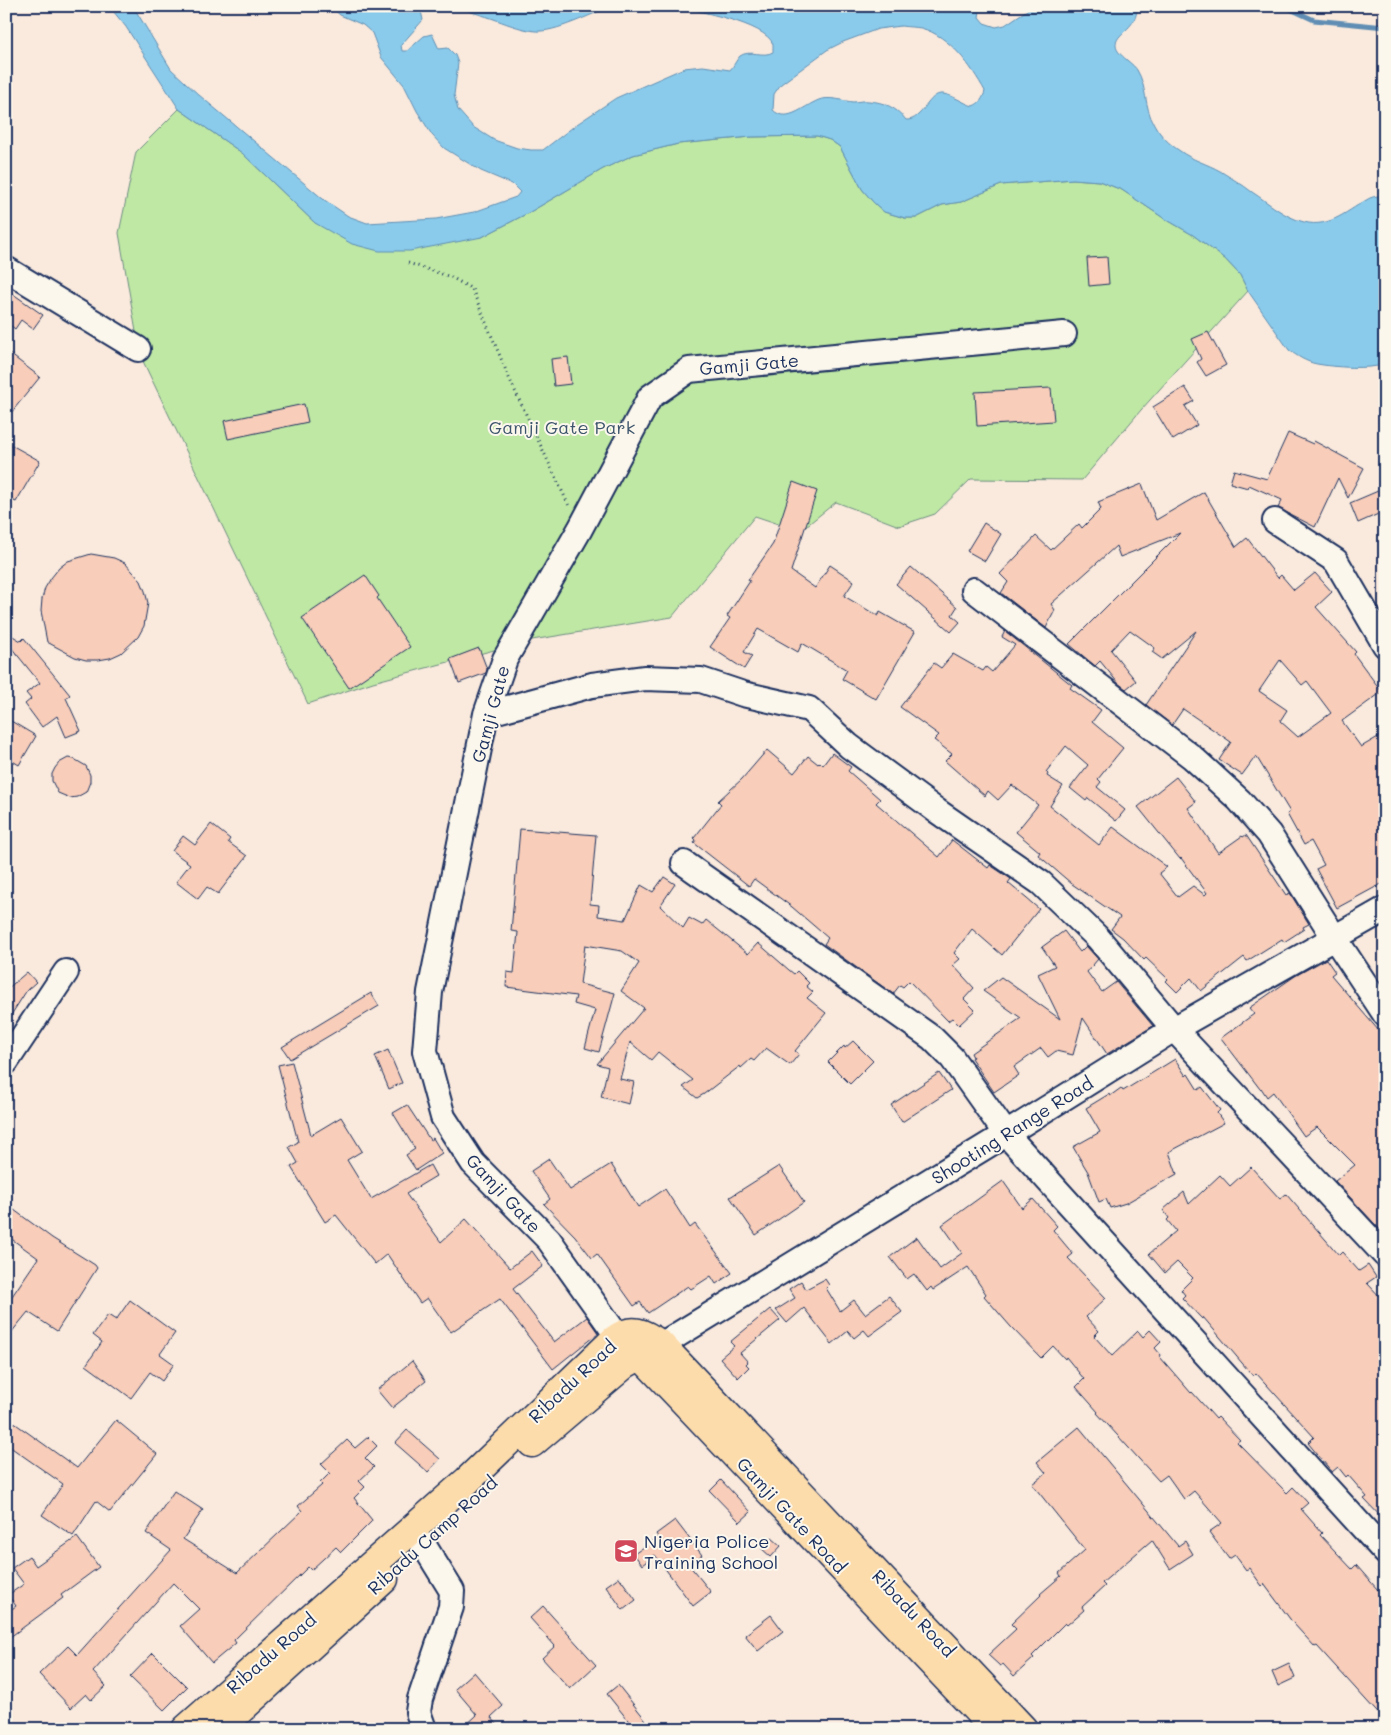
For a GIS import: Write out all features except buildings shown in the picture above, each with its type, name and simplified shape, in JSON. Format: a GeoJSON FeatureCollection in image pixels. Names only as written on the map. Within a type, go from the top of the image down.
{"type":"FeatureCollection","features":[{"type":"Feature","properties":{"kind":"main road","name":"Ribadu Road"},"geometry":{"type":"LineString","coordinates":[[186,1729],[468,1480],[618,1337],[629,1332],[647,1335],[648,1357],[1023,1729]]}},
{"type":"Feature","properties":{"kind":"main road","name":"Ribadu Camp Road"},"geometry":{"type":"LineString","coordinates":[[219,1729],[555,1423],[625,1364],[648,1357]]}},
{"type":"Feature","properties":{"kind":"main road","name":"Gamji Gate Road"},"geometry":{"type":"LineString","coordinates":[[648,1357],[995,1729]]}},
{"type":"Feature","properties":{"kind":"street"},"geometry":{"type":"LineString","coordinates":[[6,269],[138,349]]}},
{"type":"Feature","properties":{"kind":"street","name":"Gamji Gate"},"geometry":{"type":"LineString","coordinates":[[618,1337],[548,1240],[473,1163],[443,1117],[425,1051],[430,992],[486,714],[505,659],[580,529],[650,397],[689,370],[1064,334]]}},
{"type":"Feature","properties":{"kind":"street"},"geometry":{"type":"LineString","coordinates":[[1275,521],[1336,561],[1385,645]]}},
{"type":"Feature","properties":{"kind":"street"},"geometry":{"type":"LineString","coordinates":[[974,590],[1192,757],[1239,800],[1269,834],[1385,1014]]}},
{"type":"Feature","properties":{"kind":"street"},"geometry":{"type":"LineString","coordinates":[[486,714],[592,685],[645,678],[701,680],[743,694],[809,709],[849,746],[1041,883],[1098,938],[1174,1029],[1385,1255]]}},
{"type":"Feature","properties":{"kind":"street"},"geometry":{"type":"LineString","coordinates":[[684,863],[932,1038],[952,1058],[1006,1134],[1385,1552]]}},
{"type":"Feature","properties":{"kind":"street","name":"Shooting Range Road"},"geometry":{"type":"LineString","coordinates":[[648,1357],[1174,1029],[1385,909]]}},
{"type":"Feature","properties":{"kind":"street"},"geometry":{"type":"LineString","coordinates":[[6,1062],[66,972]]}},
{"type":"Feature","properties":{"kind":"street"},"geometry":{"type":"LineString","coordinates":[[423,1544],[452,1591],[451,1607],[420,1699],[418,1712],[424,1729]]}},
{"type":"Feature","properties":{"kind":"path"},"geometry":{"type":"LineString","coordinates":[[408,264],[452,277],[472,289],[510,380],[580,529]]}},
{"type":"Feature","properties":{"kind":"green space","name":"Gamji Gate Park"},"geometry":{"type":"Polygon","coordinates":[[[179,109],[242,153],[315,223],[482,237],[530,212],[603,169],[633,155],[678,144],[751,137],[817,136],[830,140],[840,147],[862,189],[873,202],[884,212],[905,218],[916,218],[942,205],[961,202],[1001,185],[1073,179],[1099,181],[1122,190],[1193,235],[1225,259],[1240,275],[1248,291],[1141,410],[1082,480],[971,479],[935,514],[899,526],[836,502],[800,531],[755,516],[672,617],[532,640],[373,682],[308,704],[140,355],[119,233],[136,152],[179,109]]]}},
{"type":"Feature","properties":{"kind":"water"},"geometry":{"type":"Polygon","coordinates":[[[109,6],[133,6],[171,69],[199,95],[323,199],[348,216],[367,223],[436,219],[474,212],[516,197],[520,192],[512,184],[481,171],[444,148],[432,135],[404,85],[381,57],[372,33],[363,25],[340,15],[330,6],[417,6],[421,11],[423,20],[401,45],[402,51],[407,51],[424,36],[432,34],[439,49],[448,48],[455,55],[458,63],[454,95],[458,110],[473,127],[494,140],[517,148],[543,150],[616,98],[684,68],[703,66],[730,70],[740,56],[744,54],[769,54],[773,52],[773,44],[757,30],[729,19],[676,6],[984,6],[980,11],[979,17],[984,23],[996,27],[1005,25],[1033,6],[1137,6],[1134,20],[1117,40],[1116,48],[1137,70],[1154,124],[1172,145],[1190,157],[1220,171],[1283,213],[1304,222],[1322,223],[1331,220],[1370,198],[1385,195],[1385,364],[1361,367],[1332,366],[1313,363],[1295,354],[1289,350],[1248,291],[1240,275],[1225,259],[1193,235],[1122,190],[1099,181],[1073,179],[1001,185],[961,202],[942,205],[916,218],[905,218],[884,212],[873,202],[862,189],[840,147],[830,140],[817,136],[751,137],[678,144],[633,155],[603,169],[530,212],[482,237],[410,251],[379,251],[352,244],[315,223],[242,153],[179,109],[126,27],[109,6]],[[901,26],[878,29],[827,50],[781,84],[774,94],[773,110],[779,114],[791,114],[822,99],[853,102],[867,101],[890,106],[906,120],[917,116],[933,97],[938,95],[950,96],[973,106],[979,102],[985,91],[959,53],[932,32],[921,28],[901,26]]]}},
{"type":"Feature","properties":{"kind":"water"},"geometry":{"type":"Polygon","coordinates":[[[458,6],[514,6],[540,9],[548,6],[612,6],[563,26],[535,31],[512,26],[458,6]]]}},
{"type":"Feature","properties":{"kind":"waterway"},"geometry":{"type":"LineString","coordinates":[[1138,8],[1142,6]]}},
{"type":"Feature","properties":{"kind":"waterway"},"geometry":{"type":"LineString","coordinates":[[1284,6],[1314,20],[1385,27]]}},
{"type":"Feature","properties":{"kind":"place","name":"Nigeria Police Training School"},"geometry":{"type":"Point","coordinates":[626,1551]}}]}
